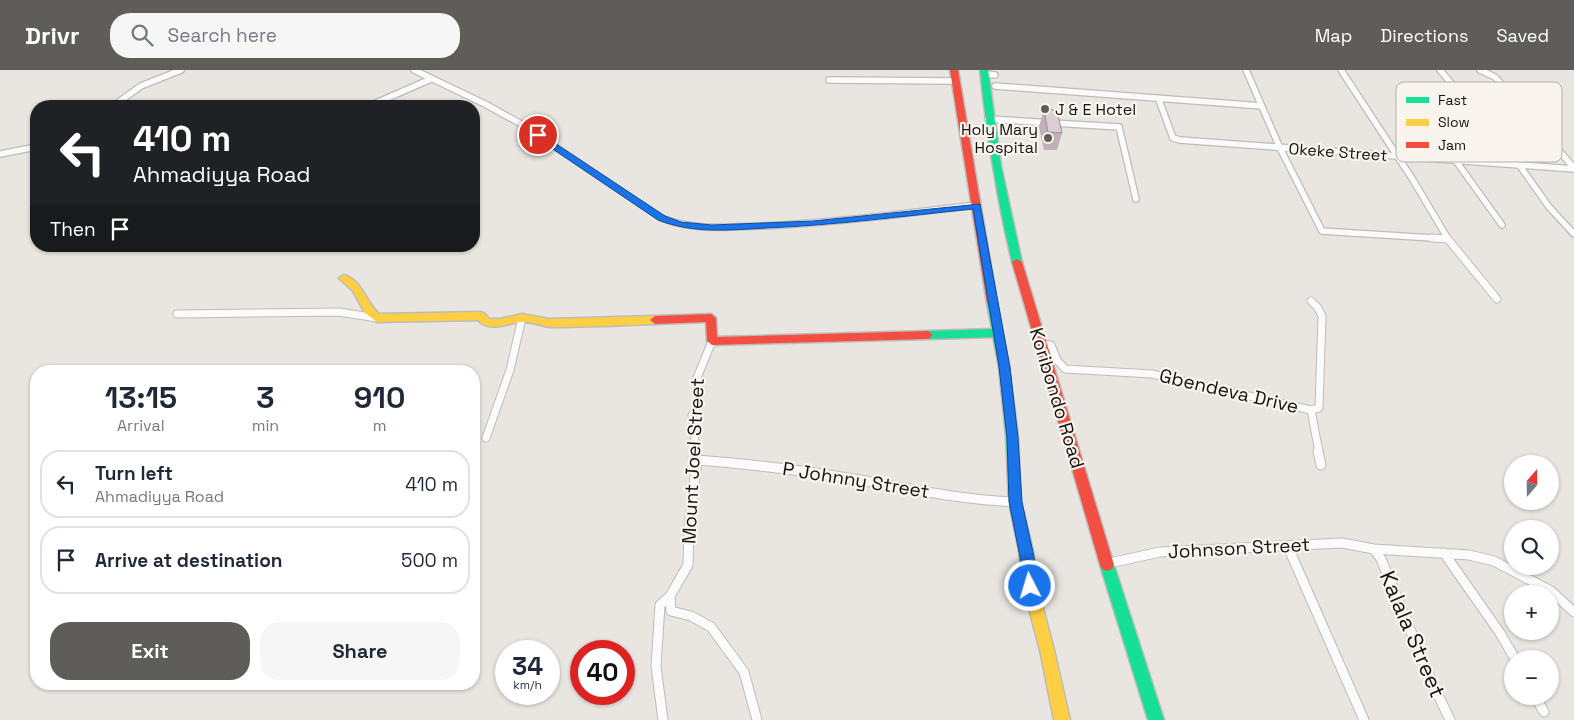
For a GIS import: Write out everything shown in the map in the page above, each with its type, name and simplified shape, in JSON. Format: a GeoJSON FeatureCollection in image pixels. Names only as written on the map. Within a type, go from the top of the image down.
{"type":"FeatureCollection","features":[{"type":"Feature","properties":{"kind":"main road","name":"Koribondo Road"},"geometry":{"type":"LineString","coordinates":[[987,73],[988,119],[1001,197],[1040,345],[1089,501],[1106,564],[1156,720]]}},
{"type":"Feature","properties":{"kind":"main road"},"geometry":{"type":"LineString","coordinates":[[955,76],[1004,367],[1012,438],[1015,502],[1027,557],[1030,586],[1047,650],[1062,720]]}},
{"type":"Feature","properties":{"kind":"main road"},"geometry":{"type":"LineString","coordinates":[[344,278],[357,289],[369,311],[377,318],[482,316],[486,322],[500,323],[522,318],[549,323],[711,318],[712,341],[997,333]]}},
{"type":"Feature","properties":{"kind":"street"},"geometry":{"type":"LineString","coordinates":[[121,100],[141,86],[181,70]]}},
{"type":"Feature","properties":{"kind":"street"},"geometry":{"type":"LineString","coordinates":[[414,70],[476,100]]}},
{"type":"Feature","properties":{"kind":"street"},"geometry":{"type":"LineString","coordinates":[[1246,70],[1280,148],[1322,231],[1448,239]]}},
{"type":"Feature","properties":{"kind":"street"},"geometry":{"type":"LineString","coordinates":[[1341,70],[1396,155]]}},
{"type":"Feature","properties":{"kind":"street"},"geometry":{"type":"LineString","coordinates":[[1440,70],[1450,82]]}},
{"type":"Feature","properties":{"kind":"street"},"geometry":{"type":"LineString","coordinates":[[1480,70],[1495,77],[1499,82]]}},
{"type":"Feature","properties":{"kind":"street"},"geometry":{"type":"LineString","coordinates":[[830,80],[955,76]]}},
{"type":"Feature","properties":{"kind":"street"},"geometry":{"type":"LineString","coordinates":[[383,100],[431,79]]}},
{"type":"Feature","properties":{"kind":"street"},"geometry":{"type":"LineString","coordinates":[[994,86],[1159,100],[1262,106]]}},
{"type":"Feature","properties":{"kind":"street","name":"Okeke Street"},"geometry":{"type":"LineString","coordinates":[[1159,100],[1172,138],[1396,157]]}},
{"type":"Feature","properties":{"kind":"street"},"geometry":{"type":"LineString","coordinates":[[480,102],[523,125],[661,218],[679,225],[712,228],[813,224],[977,206]]}},
{"type":"Feature","properties":{"kind":"street"},"geometry":{"type":"LineString","coordinates":[[988,119],[1119,127],[1136,199]]}},
{"type":"Feature","properties":{"kind":"street"},"geometry":{"type":"LineString","coordinates":[[0,154],[30,148]]}},
{"type":"Feature","properties":{"kind":"street"},"geometry":{"type":"LineString","coordinates":[[1562,155],[1574,169]]}},
{"type":"Feature","properties":{"kind":"street"},"geometry":{"type":"LineString","coordinates":[[1400,162],[1448,239],[1497,299]]}},
{"type":"Feature","properties":{"kind":"street"},"geometry":{"type":"LineString","coordinates":[[1457,162],[1502,225]]}},
{"type":"Feature","properties":{"kind":"street","name":"Okeke Street"},"geometry":{"type":"LineString","coordinates":[[1469,162],[1574,169]]}},
{"type":"Feature","properties":{"kind":"street"},"geometry":{"type":"LineString","coordinates":[[1517,162],[1548,207],[1574,234]]}},
{"type":"Feature","properties":{"kind":"street","name":"Gbendeva Drive"},"geometry":{"type":"LineString","coordinates":[[1040,345],[1051,345],[1057,360],[1065,368],[1152,374],[1311,410],[1320,408],[1320,340],[1322,325],[1322,316],[1318,308],[1311,301]]}},
{"type":"Feature","properties":{"kind":"street"},"geometry":{"type":"LineString","coordinates":[[177,314],[339,312],[377,318]]}},
{"type":"Feature","properties":{"kind":"street"},"geometry":{"type":"LineString","coordinates":[[486,438],[510,370],[522,318]]}},
{"type":"Feature","properties":{"kind":"street","name":"Mount Joel Street"},"geometry":{"type":"LineString","coordinates":[[663,720],[656,666],[660,605],[670,596],[688,565],[689,526],[697,460],[692,415],[697,408],[699,384],[697,378],[712,341]]}},
{"type":"Feature","properties":{"kind":"street"},"geometry":{"type":"LineString","coordinates":[[1311,410],[1321,465]]}},
{"type":"Feature","properties":{"kind":"street","name":"P Johnny Street"},"geometry":{"type":"LineString","coordinates":[[697,460],[760,465],[981,501],[1015,502]]}},
{"type":"Feature","properties":{"kind":"street","name":"Johnson Street"},"geometry":{"type":"LineString","coordinates":[[1106,564],[1135,556],[1160,552],[1342,543],[1374,548],[1469,554],[1494,561],[1551,591],[1574,612]]}},
{"type":"Feature","properties":{"kind":"street"},"geometry":{"type":"LineString","coordinates":[[1288,547],[1364,720]]}},
{"type":"Feature","properties":{"kind":"street","name":"Kalala Street"},"geometry":{"type":"LineString","coordinates":[[1374,548],[1381,559],[1431,680],[1450,720]]}},
{"type":"Feature","properties":{"kind":"street"},"geometry":{"type":"LineString","coordinates":[[1444,553],[1510,650]]}},
{"type":"Feature","properties":{"kind":"street"},"geometry":{"type":"LineString","coordinates":[[670,596],[671,611],[691,616],[711,627],[732,654],[744,672],[757,720]]}},
{"type":"Feature","properties":{"kind":"street"},"geometry":{"type":"LineString","coordinates":[[1540,705],[1544,712]]}},
{"type":"Feature","properties":{"kind":"building"},"geometry":{"type":"Polygon","coordinates":[[[1044,109],[1057,110],[1062,133],[1048,132],[1044,109]]]}},
{"type":"Feature","properties":{"kind":"traffic: fast"},"geometry":{"type":"LineString","coordinates":[[984,70],[997,166],[1017,262]]}},
{"type":"Feature","properties":{"kind":"traffic: fast"},"geometry":{"type":"LineString","coordinates":[[992,303],[1004,367],[1012,437],[1015,502],[1026,551]]}},
{"type":"Feature","properties":{"kind":"traffic: fast"},"geometry":{"type":"LineString","coordinates":[[928,335],[997,333]]}},
{"type":"Feature","properties":{"kind":"traffic: fast"},"geometry":{"type":"LineString","coordinates":[[1107,565],[1156,720]]}},
{"type":"Feature","properties":{"kind":"traffic: slow"},"geometry":{"type":"LineString","coordinates":[[344,278],[357,289],[369,311],[377,318],[481,316],[486,322],[500,323],[522,318],[549,323],[655,320]]}},
{"type":"Feature","properties":{"kind":"traffic: slow"},"geometry":{"type":"LineString","coordinates":[[1026,551],[1030,586],[1047,650],[1062,720]]}},
{"type":"Feature","properties":{"kind":"traffic: jam"},"geometry":{"type":"LineString","coordinates":[[954,70],[992,303]]}},
{"type":"Feature","properties":{"kind":"traffic: jam"},"geometry":{"type":"LineString","coordinates":[[1017,262],[1107,565]]}},
{"type":"Feature","properties":{"kind":"traffic: jam"},"geometry":{"type":"LineString","coordinates":[[655,320],[711,318],[712,341],[928,335]]}},
{"type":"Feature","properties":{"kind":"place","name":"J & E Hotel"},"geometry":{"type":"Point","coordinates":[1045,109]}},
{"type":"Feature","properties":{"kind":"place","name":"Holy Mary Hospital"},"geometry":{"type":"Point","coordinates":[1048,138]}},
{"type":"Feature","properties":{"kind":"route"},"geometry":{"type":"LineString","coordinates":[[538,135],[661,218],[679,225],[712,228],[813,224],[944,208],[977,206],[1004,367],[1012,438],[1015,502],[1023,533],[1030,586]]}}]}
